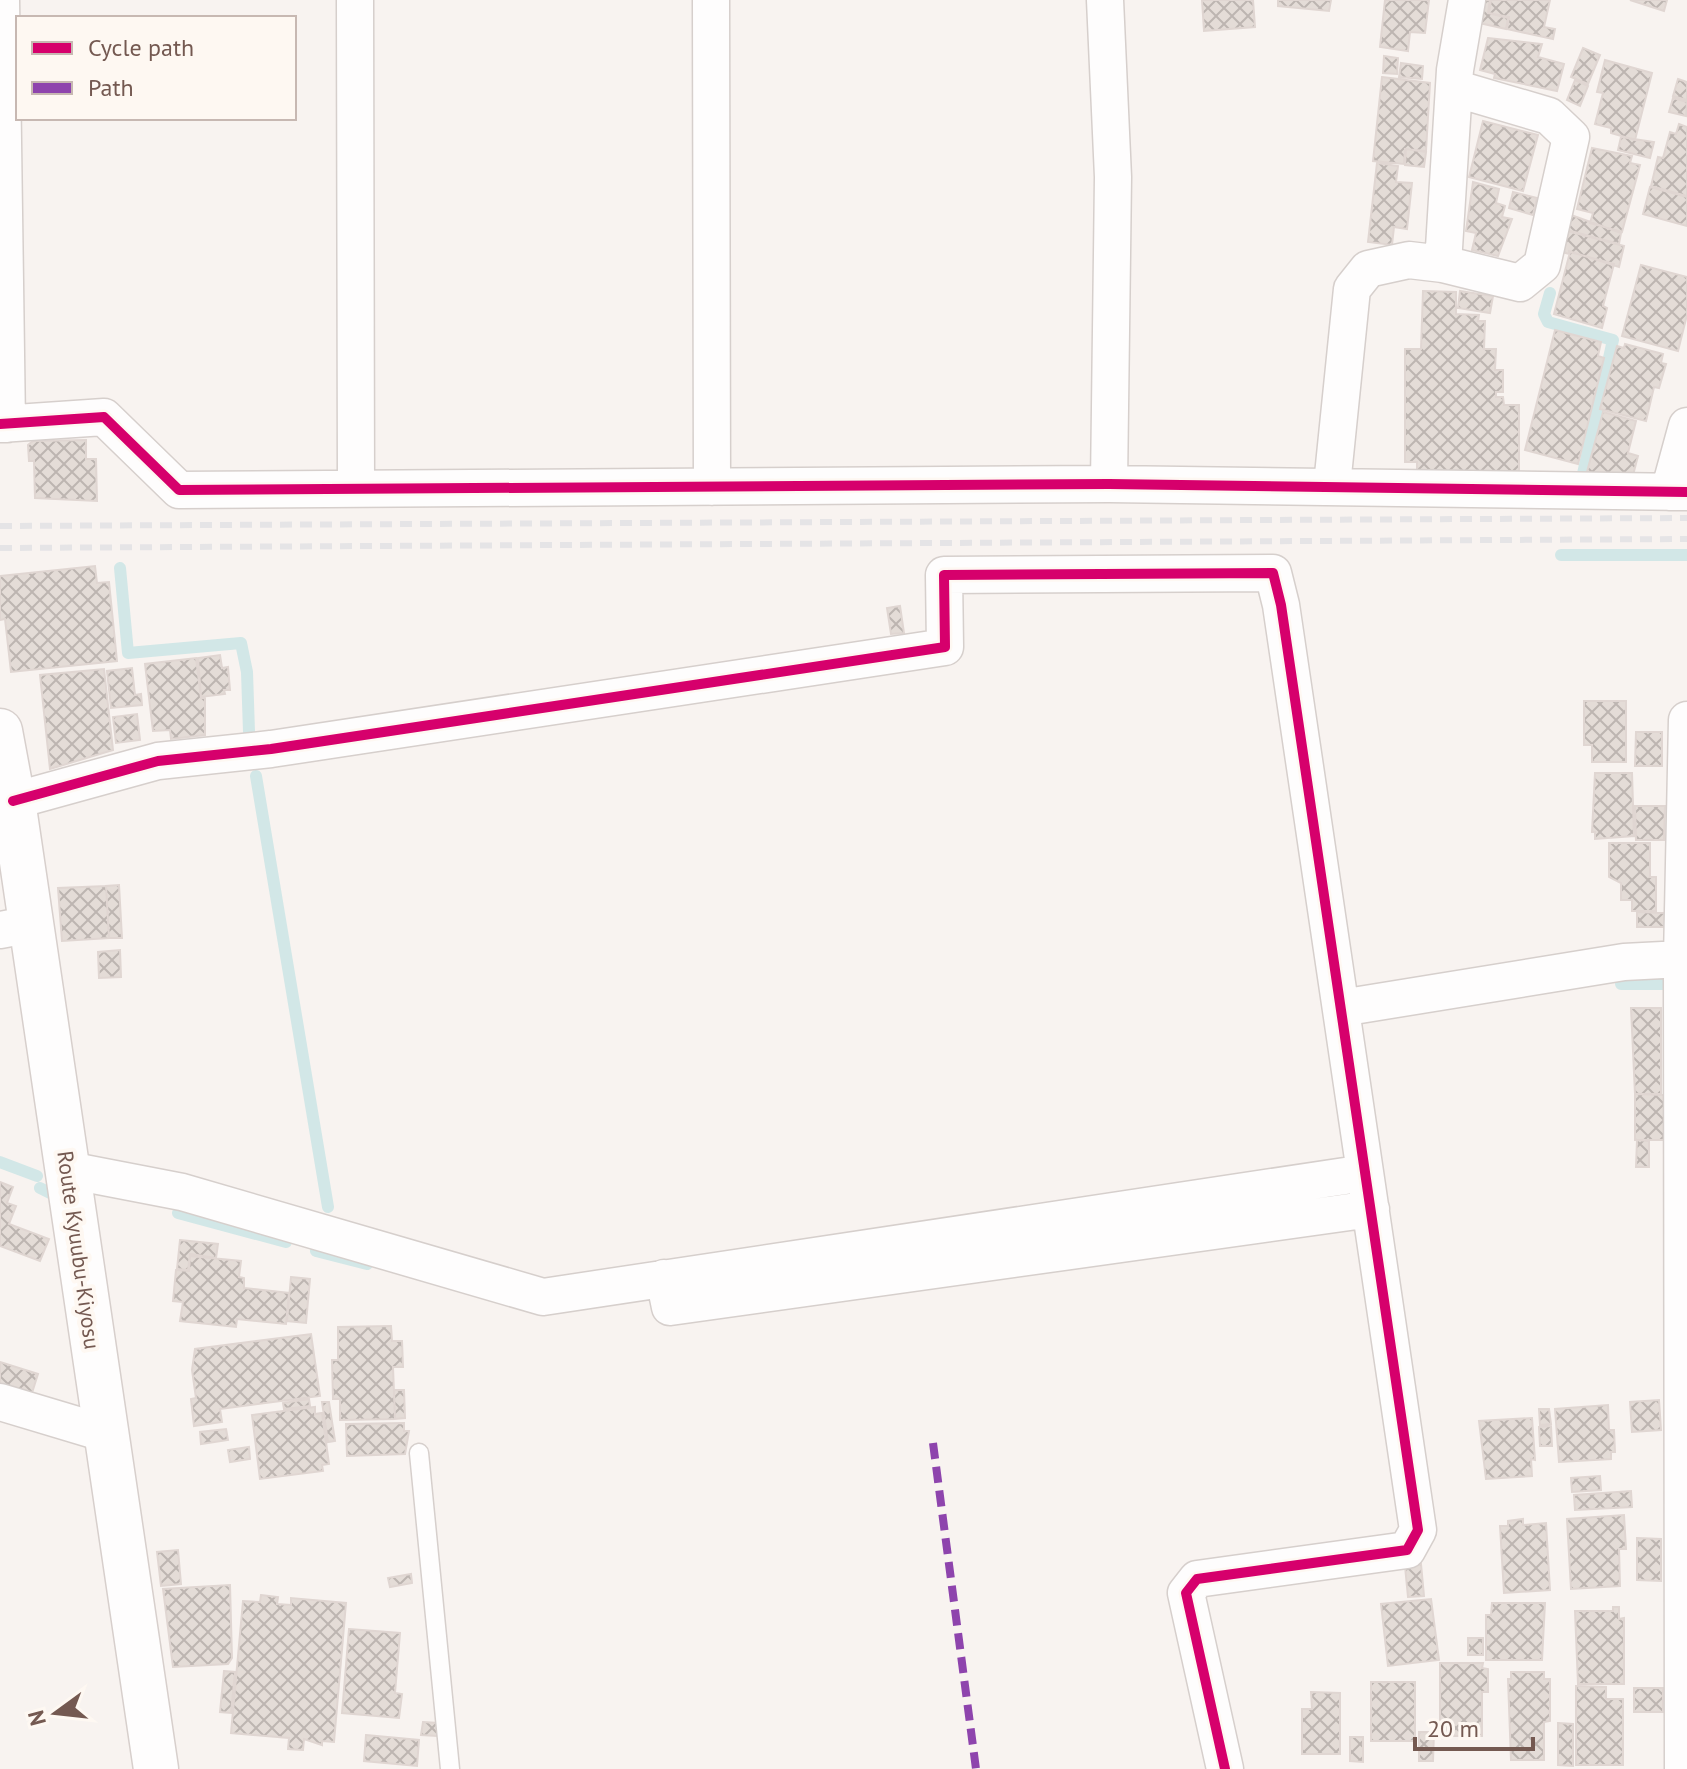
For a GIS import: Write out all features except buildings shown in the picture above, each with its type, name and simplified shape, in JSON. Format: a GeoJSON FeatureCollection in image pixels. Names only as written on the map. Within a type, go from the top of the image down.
{"type":"FeatureCollection","features":[{"type":"Feature","properties":{"kind":"main road","name":"Route Kyuubu-Kiyosu"},"geometry":{"type":"LineString","coordinates":[[0,734],[13,801],[16,927],[68,1170],[156,1769]]}},
{"type":"Feature","properties":{"kind":"street"},"geometry":{"type":"LineString","coordinates":[[1,0],[4,424],[104,417],[179,490],[1109,484],[1678,492],[1687,426]]}},
{"type":"Feature","properties":{"kind":"street"},"geometry":{"type":"LineString","coordinates":[[355,0],[356,488]]}},
{"type":"Feature","properties":{"kind":"street"},"geometry":{"type":"LineString","coordinates":[[711,0],[712,487]]}},
{"type":"Feature","properties":{"kind":"street"},"geometry":{"type":"LineString","coordinates":[[1105,0],[1113,177],[1109,484]]}},
{"type":"Feature","properties":{"kind":"street"},"geometry":{"type":"LineString","coordinates":[[1443,264],[1454,88],[1467,0]]}},
{"type":"Feature","properties":{"kind":"street"},"geometry":{"type":"LineString","coordinates":[[1332,485],[1352,289],[1368,269],[1409,260],[1443,264],[1520,283],[1542,265],[1571,137],[1549,116],[1454,88]]}},
{"type":"Feature","properties":{"kind":"street"},"geometry":{"type":"LineString","coordinates":[[13,801],[158,761],[271,749],[945,647],[944,575],[1273,573],[1281,605],[1418,1530],[1407,1550],[1197,1579],[1186,1593],[1225,1769]]}},
{"type":"Feature","properties":{"kind":"street"},"geometry":{"type":"LineString","coordinates":[[1683,1769],[1685,1249],[1682,959],[1687,720]]}},
{"type":"Feature","properties":{"kind":"street"},"geometry":{"type":"LineString","coordinates":[[1341,1008],[1624,962],[1682,959]]}},
{"type":"Feature","properties":{"kind":"street"},"geometry":{"type":"LineString","coordinates":[[68,1170],[182,1192],[543,1297],[1365,1173]]}},
{"type":"Feature","properties":{"kind":"street"},"geometry":{"type":"LineString","coordinates":[[664,1278],[670,1307],[1371,1209]]}},
{"type":"Feature","properties":{"kind":"street"},"geometry":{"type":"LineString","coordinates":[[0,1402],[107,1434]]}},
{"type":"Feature","properties":{"kind":"lane"},"geometry":{"type":"LineString","coordinates":[[419,1453],[450,1769]]}},
{"type":"Feature","properties":{"kind":"waterway"},"geometry":{"type":"LineString","coordinates":[[1550,293],[1544,314],[1548,322],[1613,340],[1582,478]]}},
{"type":"Feature","properties":{"kind":"waterway"},"geometry":{"type":"LineString","coordinates":[[1561,555],[1687,555]]}},
{"type":"Feature","properties":{"kind":"waterway"},"geometry":{"type":"LineString","coordinates":[[120,568],[128,653],[241,643],[247,672],[249,732]]}},
{"type":"Feature","properties":{"kind":"waterway"},"geometry":{"type":"LineString","coordinates":[[256,776],[328,1207]]}},
{"type":"Feature","properties":{"kind":"waterway"},"geometry":{"type":"LineString","coordinates":[[1621,984],[1666,984]]}},
{"type":"Feature","properties":{"kind":"waterway"},"geometry":{"type":"LineString","coordinates":[[0,1162],[37,1176]]}},
{"type":"Feature","properties":{"kind":"waterway"},"geometry":{"type":"LineString","coordinates":[[40,1188],[52,1194]]}},
{"type":"Feature","properties":{"kind":"waterway"},"geometry":{"type":"LineString","coordinates":[[178,1213],[286,1242]]}},
{"type":"Feature","properties":{"kind":"waterway"},"geometry":{"type":"LineString","coordinates":[[316,1251],[367,1264]]}},
{"type":"Feature","properties":{"kind":"railway"},"geometry":{"type":"LineString","coordinates":[[0,526],[1687,518]]}},
{"type":"Feature","properties":{"kind":"railway"},"geometry":{"type":"LineString","coordinates":[[0,548],[1687,539]]}},
{"type":"Feature","properties":{"kind":"marked path"},"geometry":{"type":"LineString","coordinates":[[933,1443],[976,1769]]}},
{"type":"Feature","properties":{"kind":"cycle path"},"geometry":{"type":"LineString","coordinates":[[0,424],[104,417],[179,490],[1109,484],[1687,492]]}},
{"type":"Feature","properties":{"kind":"cycle path"},"geometry":{"type":"LineString","coordinates":[[13,801],[158,761],[271,749],[945,647],[944,575],[1273,573],[1281,605],[1418,1530],[1407,1550],[1197,1579],[1186,1593],[1225,1769]]}}]}
